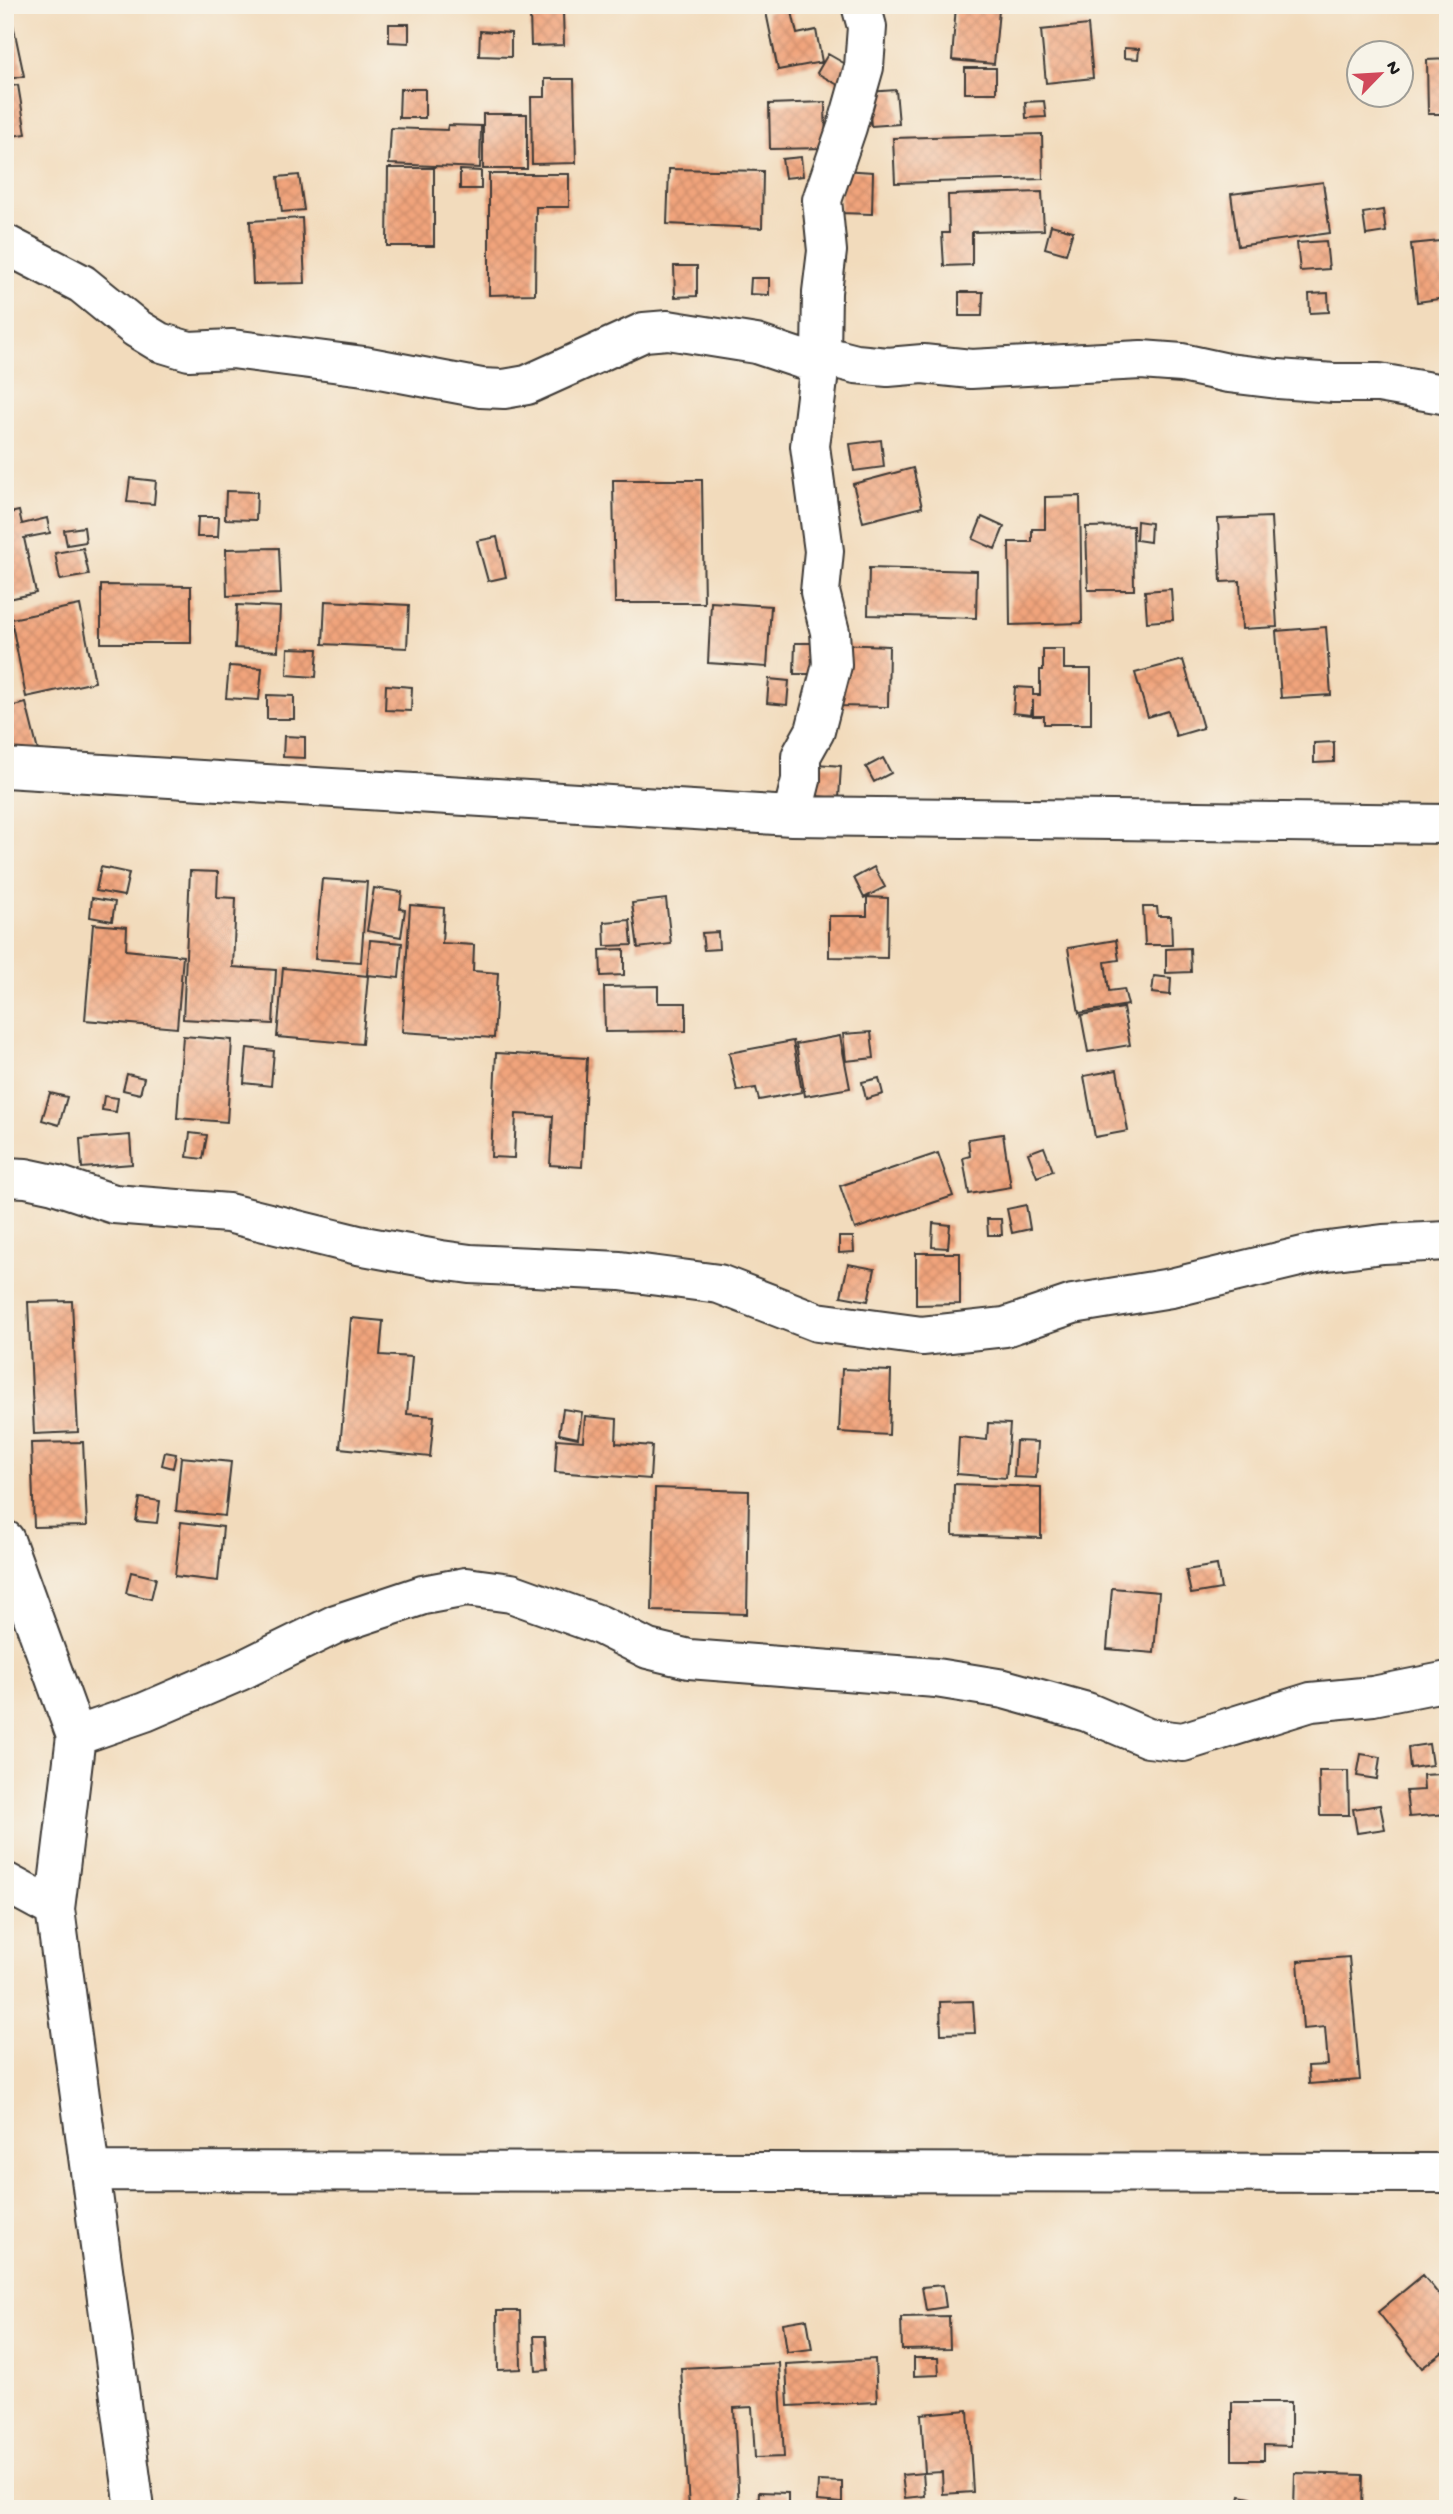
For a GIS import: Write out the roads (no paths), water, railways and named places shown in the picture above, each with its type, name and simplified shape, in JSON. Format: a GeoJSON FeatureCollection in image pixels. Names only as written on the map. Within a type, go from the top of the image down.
{"type":"FeatureCollection","features":[{"type":"Feature","properties":{"kind":"street"},"geometry":{"type":"LineString","coordinates":[[792,816],[801,780],[802,756],[815,731],[832,665],[831,632],[820,592],[824,551],[810,446],[821,355],[822,292],[827,251],[822,200],[864,67],[867,27],[862,5]]}},
{"type":"Feature","properties":{"kind":"street"},"geometry":{"type":"LineString","coordinates":[[5,244],[82,284],[136,328],[159,342],[189,351],[232,349],[364,366],[481,388],[504,389],[527,385],[644,332],[668,330],[755,344],[801,359],[821,355],[888,367],[923,364],[971,369],[1141,360],[1182,363],[1228,373],[1278,379],[1379,383],[1448,395]]}},
{"type":"Feature","properties":{"kind":"street"},"geometry":{"type":"LineString","coordinates":[[5,768],[792,816],[1448,824]]}},
{"type":"Feature","properties":{"kind":"street"},"geometry":{"type":"LineString","coordinates":[[5,1177],[54,1184],[114,1204],[240,1215],[358,1245],[441,1260],[470,1264],[620,1271],[719,1284],[817,1322],[922,1336],[1005,1327],[1073,1304],[1171,1288],[1320,1252],[1383,1244],[1448,1241]]}},
{"type":"Feature","properties":{"kind":"street"},"geometry":{"type":"LineString","coordinates":[[5,1540],[76,1736],[55,1909],[135,2509]]}},
{"type":"Feature","properties":{"kind":"street"},"geometry":{"type":"LineString","coordinates":[[76,1736],[157,1707],[240,1671],[336,1624],[423,1595],[466,1587],[511,1593],[600,1625],[648,1649],[689,1659],[936,1678],[991,1687],[1087,1712],[1148,1738],[1182,1742],[1311,1702],[1373,1696],[1448,1681]]}},
{"type":"Feature","properties":{"kind":"street"},"geometry":{"type":"LineString","coordinates":[[5,1882],[55,1909]]}},
{"type":"Feature","properties":{"kind":"street"},"geometry":{"type":"LineString","coordinates":[[90,2172],[1448,2173]]}}]}
